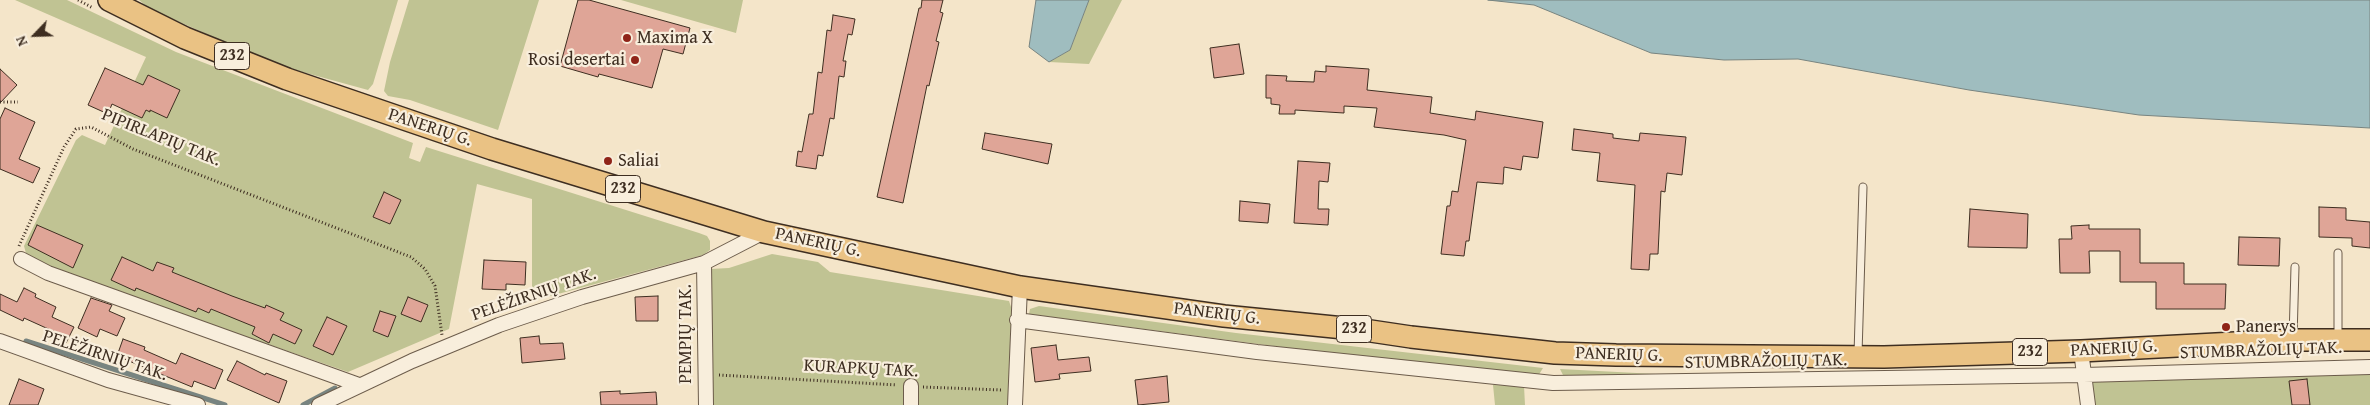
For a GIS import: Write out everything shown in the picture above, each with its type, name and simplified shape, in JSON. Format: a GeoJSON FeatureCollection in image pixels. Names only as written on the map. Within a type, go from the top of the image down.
{"type":"FeatureCollection","features":[{"type":"Feature","properties":{"kind":"main road","name":"PANERIŲ G."},"geometry":{"type":"LineString","coordinates":[[102,4],[358,105],[500,151],[764,232],[1020,287],[1224,316],[1359,329],[1411,338],[1556,353],[1690,357],[1858,357],[2081,350],[2293,340],[2370,340]]}},
{"type":"Feature","properties":{"kind":"street","name":"PELĖŽIRNIŲ TAK."},"geometry":{"type":"LineString","coordinates":[[319,405],[499,325],[574,300],[704,263],[764,232]]}},
{"type":"Feature","properties":{"kind":"street"},"geometry":{"type":"LineString","coordinates":[[21,259],[48,273],[359,386]]}},
{"type":"Feature","properties":{"kind":"street","name":"PEMPIŲ TAK."},"geometry":{"type":"LineString","coordinates":[[704,263],[706,405]]}},
{"type":"Feature","properties":{"kind":"street"},"geometry":{"type":"LineString","coordinates":[[1015,405],[1017,320],[1020,287]]}},
{"type":"Feature","properties":{"kind":"street","name":"STUMBRAŽOLIŲ TAK."},"geometry":{"type":"LineString","coordinates":[[1017,320],[1257,352],[1553,383],[2084,375],[2370,367]]}},
{"type":"Feature","properties":{"kind":"street","name":"PELĖŽIRNIŲ TAK."},"geometry":{"type":"LineString","coordinates":[[0,341],[108,380],[198,405]]}},
{"type":"Feature","properties":{"kind":"street"},"geometry":{"type":"LineString","coordinates":[[2081,350],[2088,405]]}},
{"type":"Feature","properties":{"kind":"street"},"geometry":{"type":"LineString","coordinates":[[910,405],[911,386]]}},
{"type":"Feature","properties":{"kind":"lane"},"geometry":{"type":"LineString","coordinates":[[1858,357],[1863,187]]}},
{"type":"Feature","properties":{"kind":"lane"},"geometry":{"type":"LineString","coordinates":[[2338,253],[2338,340]]}},
{"type":"Feature","properties":{"kind":"lane"},"geometry":{"type":"LineString","coordinates":[[2293,340],[2295,267]]}},
{"type":"Feature","properties":{"kind":"path"},"geometry":{"type":"LineString","coordinates":[[78,0],[102,4]]}},
{"type":"Feature","properties":{"kind":"path"},"geometry":{"type":"LineString","coordinates":[[0,102],[18,102]]}},
{"type":"Feature","properties":{"kind":"path","name":"PIPIRLAPIŲ TAK."},"geometry":{"type":"LineString","coordinates":[[21,259],[18,250],[64,146],[76,129],[91,127],[133,149],[411,258],[425,269],[435,286],[443,349]]}},
{"type":"Feature","properties":{"kind":"path","name":"KURAPKŲ TAK."},"geometry":{"type":"LineString","coordinates":[[705,374],[1015,390]]}},
{"type":"Feature","properties":{"kind":"green space"},"geometry":{"type":"Polygon","coordinates":[[[15,0],[67,0],[176,52],[413,143],[409,158],[420,162],[426,147],[699,233],[707,236],[710,241],[710,250],[703,255],[532,301],[532,199],[477,184],[449,329],[348,372],[34,263],[27,257],[24,246],[76,140],[82,135],[105,145],[146,57],[15,0]]]}},
{"type":"Feature","properties":{"kind":"green space"},"geometry":{"type":"Polygon","coordinates":[[[139,0],[398,0],[373,84],[368,90],[277,65],[150,9],[139,0]]]}},
{"type":"Feature","properties":{"kind":"green space"},"geometry":{"type":"Polygon","coordinates":[[[409,0],[539,0],[498,130],[410,100],[388,96],[384,91],[390,62],[409,0]]]}},
{"type":"Feature","properties":{"kind":"green space"},"geometry":{"type":"Polygon","coordinates":[[[621,0],[743,0],[736,33],[621,0]]]}},
{"type":"Feature","properties":{"kind":"green space"},"geometry":{"type":"Polygon","coordinates":[[[1089,0],[1122,0],[1089,64],[1049,62],[1070,50],[1089,0]]]}},
{"type":"Feature","properties":{"kind":"green space"},"geometry":{"type":"Polygon","coordinates":[[[772,254],[818,262],[830,272],[1009,301],[1011,307],[1011,405],[712,405],[710,269],[729,268],[772,254]]]}},
{"type":"Feature","properties":{"kind":"green space"},"geometry":{"type":"Polygon","coordinates":[[[1039,306],[1236,333],[1543,368],[1538,376],[1358,357],[1029,314],[1030,309],[1039,306]]]}},
{"type":"Feature","properties":{"kind":"green space"},"geometry":{"type":"Polygon","coordinates":[[[1560,369],[1713,377],[1565,379],[1560,369]]]}},
{"type":"Feature","properties":{"kind":"green space"},"geometry":{"type":"Polygon","coordinates":[[[2370,373],[2370,405],[2092,405],[2090,391],[2092,382],[2370,373]]]}},
{"type":"Feature","properties":{"kind":"green space"},"geometry":{"type":"Polygon","coordinates":[[[1493,385],[1524,386],[1525,405],[1495,405],[1493,385]]]}},
{"type":"Feature","properties":{"kind":"water"},"geometry":{"type":"Polygon","coordinates":[[[1036,0],[1089,0],[1070,50],[1049,62],[1029,47],[1036,0]]]}},
{"type":"Feature","properties":{"kind":"water"},"geometry":{"type":"Polygon","coordinates":[[[1488,0],[2370,0],[2370,128],[2139,115],[1969,90],[1798,59],[1724,60],[1651,53],[1534,5],[1488,0]]]}},
{"type":"Feature","properties":{"kind":"building","name":"Maxima X"},"geometry":{"type":"Polygon","coordinates":[[[578,0],[589,0],[690,28],[683,54],[663,49],[652,88],[599,74],[598,77],[560,66],[578,0]]]}},
{"type":"Feature","properties":{"kind":"building"},"geometry":{"type":"Polygon","coordinates":[[[922,0],[943,0],[940,12],[943,13],[936,41],[939,42],[929,86],[927,85],[903,203],[877,197],[922,0]]]}},
{"type":"Feature","properties":{"kind":"building"},"geometry":{"type":"Polygon","coordinates":[[[833,15],[855,19],[852,35],[848,34],[843,61],[846,61],[844,77],[839,76],[834,119],[830,118],[823,156],[818,155],[816,169],[796,166],[798,151],[802,152],[809,114],[813,114],[818,72],[822,73],[827,30],[831,31],[833,15]]]}},
{"type":"Feature","properties":{"kind":"building"},"geometry":{"type":"Polygon","coordinates":[[[1239,44],[1244,74],[1214,78],[1210,48],[1239,44]]]}},
{"type":"Feature","properties":{"kind":"building"},"geometry":{"type":"Polygon","coordinates":[[[1326,66],[1369,69],[1367,90],[1432,97],[1430,113],[1475,120],[1476,111],[1543,122],[1538,158],[1523,156],[1521,170],[1504,167],[1503,184],[1477,182],[1469,241],[1466,241],[1464,256],[1441,254],[1447,206],[1450,206],[1452,191],[1458,192],[1466,140],[1444,135],[1374,127],[1377,108],[1344,106],[1344,113],[1295,110],[1295,114],[1279,114],[1280,105],[1271,104],[1271,98],[1266,98],[1266,75],[1287,76],[1286,81],[1314,82],[1315,71],[1326,72],[1326,66]]]}},
{"type":"Feature","properties":{"kind":"building"},"geometry":{"type":"Polygon","coordinates":[[[105,68],[143,85],[148,75],[180,90],[167,118],[146,110],[142,118],[112,104],[108,114],[88,105],[105,68]]]}},
{"type":"Feature","properties":{"kind":"building"},"geometry":{"type":"Polygon","coordinates":[[[0,69],[17,85],[0,103],[0,69]]]}},
{"type":"Feature","properties":{"kind":"building"},"geometry":{"type":"Polygon","coordinates":[[[5,108],[35,122],[19,159],[40,168],[33,183],[0,169],[0,119],[5,108]]]}},
{"type":"Feature","properties":{"kind":"building"},"geometry":{"type":"Polygon","coordinates":[[[1574,129],[1613,134],[1613,138],[1639,141],[1640,133],[1686,137],[1682,175],[1667,173],[1665,192],[1661,191],[1658,254],[1650,254],[1649,270],[1631,269],[1635,185],[1597,181],[1600,153],[1572,150],[1574,129]]]}},
{"type":"Feature","properties":{"kind":"building"},"geometry":{"type":"Polygon","coordinates":[[[985,133],[1052,144],[1048,164],[982,149],[985,133]]]}},
{"type":"Feature","properties":{"kind":"building"},"geometry":{"type":"Polygon","coordinates":[[[1298,161],[1330,163],[1328,182],[1319,181],[1318,209],[1329,209],[1328,225],[1294,223],[1298,161]]]}},
{"type":"Feature","properties":{"kind":"building"},"geometry":{"type":"Polygon","coordinates":[[[384,192],[401,200],[390,224],[373,217],[384,192]]]}},
{"type":"Feature","properties":{"kind":"building"},"geometry":{"type":"Polygon","coordinates":[[[1240,201],[1270,204],[1268,223],[1239,221],[1240,201]]]}},
{"type":"Feature","properties":{"kind":"building"},"geometry":{"type":"Polygon","coordinates":[[[2319,207],[2346,208],[2346,220],[2370,222],[2370,248],[2352,246],[2352,238],[2319,237],[2319,207]]]}},
{"type":"Feature","properties":{"kind":"building"},"geometry":{"type":"Polygon","coordinates":[[[1970,209],[2028,214],[2027,248],[1968,247],[1970,209]]]}},
{"type":"Feature","properties":{"kind":"building"},"geometry":{"type":"Polygon","coordinates":[[[37,225],[83,245],[73,268],[28,245],[37,225]]]}},
{"type":"Feature","properties":{"kind":"building"},"geometry":{"type":"Polygon","coordinates":[[[2089,225],[2089,229],[2140,229],[2140,263],[2184,263],[2184,284],[2226,284],[2225,309],[2156,309],[2156,282],[2120,282],[2120,251],[2089,251],[2090,273],[2060,273],[2059,239],[2072,239],[2071,226],[2089,225]]]}},
{"type":"Feature","properties":{"kind":"building"},"geometry":{"type":"Polygon","coordinates":[[[2239,237],[2280,238],[2279,266],[2238,265],[2239,237]]]}},
{"type":"Feature","properties":{"kind":"building"},"geometry":{"type":"Polygon","coordinates":[[[122,257],[153,271],[157,262],[174,268],[172,272],[232,296],[265,308],[266,305],[284,313],[280,320],[302,330],[295,344],[273,334],[269,343],[252,334],[255,327],[211,309],[209,313],[198,308],[196,312],[136,288],[135,291],[111,280],[122,257]]]}},
{"type":"Feature","properties":{"kind":"building"},"geometry":{"type":"Polygon","coordinates":[[[484,260],[526,262],[525,285],[506,284],[506,290],[482,289],[484,260]]]}},
{"type":"Feature","properties":{"kind":"building"},"geometry":{"type":"Polygon","coordinates":[[[24,288],[36,294],[35,297],[56,307],[52,317],[74,327],[66,343],[53,337],[55,332],[24,318],[23,321],[0,310],[0,294],[17,302],[24,288]]]}},
{"type":"Feature","properties":{"kind":"building"},"geometry":{"type":"Polygon","coordinates":[[[658,296],[658,321],[636,321],[635,297],[658,296]]]}},
{"type":"Feature","properties":{"kind":"building"},"geometry":{"type":"Polygon","coordinates":[[[408,297],[428,305],[421,322],[401,314],[408,297]]]}},
{"type":"Feature","properties":{"kind":"building"},"geometry":{"type":"Polygon","coordinates":[[[91,298],[112,305],[109,311],[125,318],[117,336],[100,329],[97,337],[78,328],[91,298]]]}},
{"type":"Feature","properties":{"kind":"building"},"geometry":{"type":"Polygon","coordinates":[[[380,311],[396,316],[388,337],[373,331],[380,311]]]}},
{"type":"Feature","properties":{"kind":"building"},"geometry":{"type":"Polygon","coordinates":[[[327,317],[347,326],[333,355],[313,346],[327,317]]]}},
{"type":"Feature","properties":{"kind":"building"},"geometry":{"type":"Polygon","coordinates":[[[539,336],[540,344],[563,343],[565,359],[522,363],[520,338],[539,336]]]}},
{"type":"Feature","properties":{"kind":"building"},"geometry":{"type":"Polygon","coordinates":[[[123,339],[145,347],[144,350],[176,364],[181,353],[223,370],[215,389],[194,381],[192,387],[117,356],[123,339]]]}},
{"type":"Feature","properties":{"kind":"building"},"geometry":{"type":"Polygon","coordinates":[[[1056,345],[1058,360],[1089,357],[1091,371],[1059,374],[1060,379],[1035,382],[1031,348],[1056,345]]]}},
{"type":"Feature","properties":{"kind":"building"},"geometry":{"type":"Polygon","coordinates":[[[237,361],[265,375],[266,373],[287,381],[279,403],[227,380],[237,361]]]}},
{"type":"Feature","properties":{"kind":"building"},"geometry":{"type":"Polygon","coordinates":[[[1167,376],[1169,402],[1138,405],[1135,380],[1167,376]]]}},
{"type":"Feature","properties":{"kind":"building"},"geometry":{"type":"Polygon","coordinates":[[[19,379],[44,389],[38,405],[9,405],[19,379]]]}},
{"type":"Feature","properties":{"kind":"building"},"geometry":{"type":"Polygon","coordinates":[[[2307,379],[2310,405],[2292,405],[2289,381],[2307,379]]]}},
{"type":"Feature","properties":{"kind":"building"},"geometry":{"type":"Polygon","coordinates":[[[620,391],[620,394],[656,392],[657,405],[601,405],[600,392],[620,391]]]}},
{"type":"Feature","properties":{"kind":"waterway"},"geometry":{"type":"LineString","coordinates":[[26,341],[225,405]]}},
{"type":"Feature","properties":{"kind":"waterway"},"geometry":{"type":"LineString","coordinates":[[303,405],[335,388]]}},
{"type":"Feature","properties":{"kind":"place","name":"Maxima X"},"geometry":{"type":"Point","coordinates":[627,38]}},
{"type":"Feature","properties":{"kind":"place","name":"Rosi desertai"},"geometry":{"type":"Point","coordinates":[635,60]}},
{"type":"Feature","properties":{"kind":"place","name":"Saliai"},"geometry":{"type":"Point","coordinates":[608,161]}},
{"type":"Feature","properties":{"kind":"place","name":"Panerys"},"geometry":{"type":"Point","coordinates":[2226,327]}}]}
